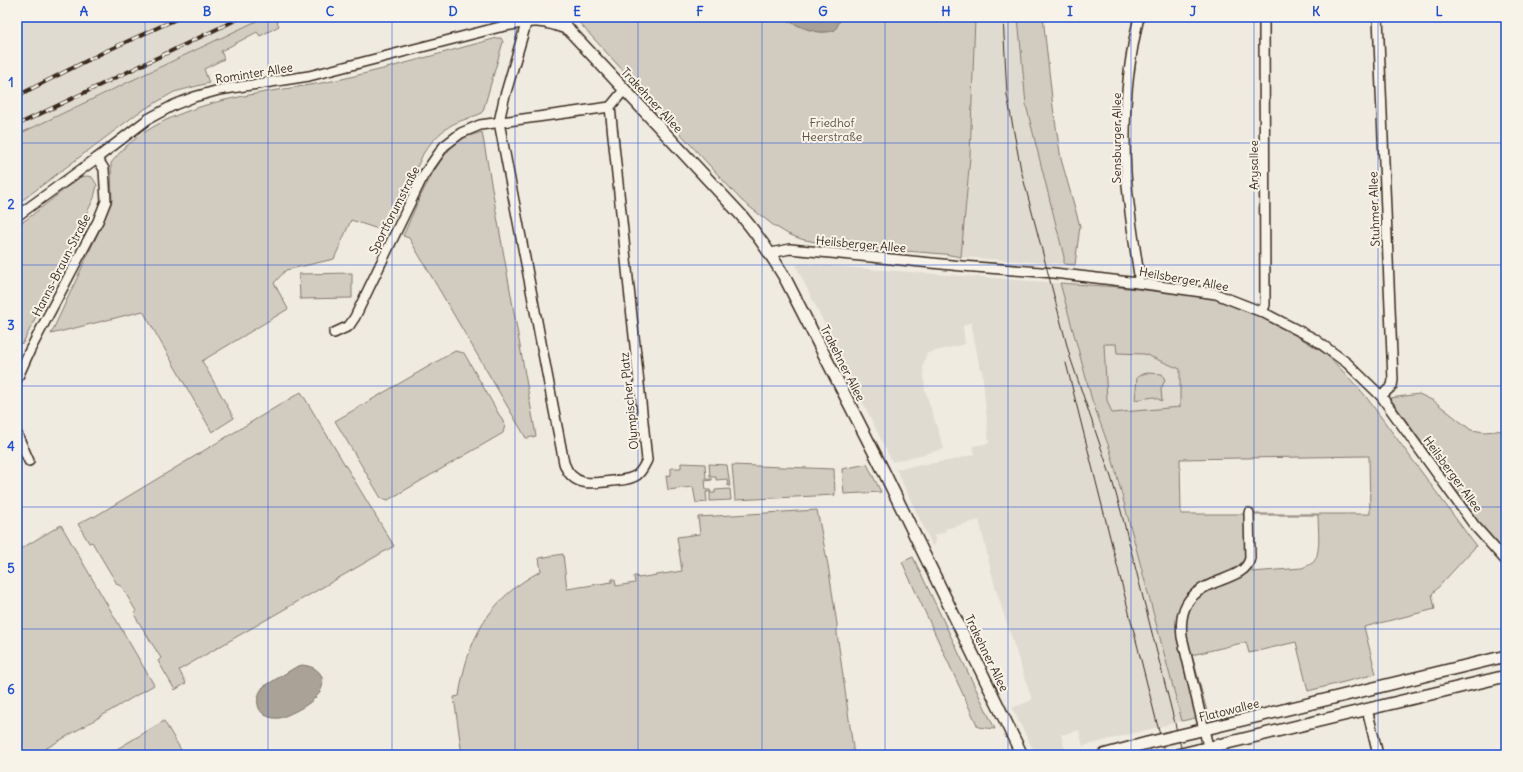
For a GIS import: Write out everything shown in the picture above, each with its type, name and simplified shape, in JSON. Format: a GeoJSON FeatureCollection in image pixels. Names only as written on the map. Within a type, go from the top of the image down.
{"type":"FeatureCollection","features":[{"type":"Feature","properties":{"kind":"main road","name":"Trakehner Allee"},"geometry":{"type":"LineString","coordinates":[[558,17],[741,215],[757,233],[771,254],[786,278],[883,470],[1022,755]]}},
{"type":"Feature","properties":{"kind":"main road","name":"Flatowallee"},"geometry":{"type":"LineString","coordinates":[[1102,755],[1198,730],[1506,656]]}},
{"type":"Feature","properties":{"kind":"main road"},"geometry":{"type":"LineString","coordinates":[[1178,755],[1205,751],[1367,709],[1506,676]]}},
{"type":"Feature","properties":{"kind":"main road"},"geometry":{"type":"LineString","coordinates":[[1363,691],[1367,709]]}},
{"type":"Feature","properties":{"kind":"street","name":"Sensburger Allee"},"geometry":{"type":"LineString","coordinates":[[1138,17],[1129,73],[1125,141],[1126,172],[1139,275],[1138,283]]}},
{"type":"Feature","properties":{"kind":"street","name":"Arysallee"},"geometry":{"type":"LineString","coordinates":[[1262,312],[1265,305],[1264,17]]}},
{"type":"Feature","properties":{"kind":"street","name":"Stuhmer Allee"},"geometry":{"type":"LineString","coordinates":[[1378,17],[1393,380],[1392,386],[1381,396]]}},
{"type":"Feature","properties":{"kind":"street"},"geometry":{"type":"LineString","coordinates":[[527,19],[554,24],[570,31]]}},
{"type":"Feature","properties":{"kind":"street","name":"Rominter Allee"},"geometry":{"type":"LineString","coordinates":[[17,216],[97,158],[148,118],[194,97],[219,90],[302,78],[338,70],[527,19]]}},
{"type":"Feature","properties":{"kind":"street","name":"Olympischer Platz"},"geometry":{"type":"LineString","coordinates":[[527,19],[504,99],[499,122],[565,467],[577,480],[583,483],[593,484],[636,476],[642,470],[647,460],[610,107]]}},
{"type":"Feature","properties":{"kind":"street"},"geometry":{"type":"LineString","coordinates":[[499,122],[610,107],[624,90]]}},
{"type":"Feature","properties":{"kind":"street","name":"Sportforumstraße"},"geometry":{"type":"LineString","coordinates":[[334,333],[350,326],[423,176],[444,146],[461,133],[480,126],[499,122]]}},
{"type":"Feature","properties":{"kind":"street","name":"Hanns-Braun-Straße"},"geometry":{"type":"LineString","coordinates":[[17,380],[30,350],[98,221],[106,201],[104,170],[97,158]]}},
{"type":"Feature","properties":{"kind":"street","name":"Heilsberger Allee"},"geometry":{"type":"LineString","coordinates":[[771,254],[790,250],[1054,273],[1216,294],[1262,312],[1313,338],[1347,363],[1381,396],[1474,525],[1506,561]]}},
{"type":"Feature","properties":{"kind":"street"},"geometry":{"type":"LineString","coordinates":[[17,434],[29,460]]}},
{"type":"Feature","properties":{"kind":"street"},"geometry":{"type":"LineString","coordinates":[[1205,751],[1198,730],[1182,637],[1182,618],[1189,601],[1196,593],[1209,584],[1239,573],[1249,564],[1249,513]]}},
{"type":"Feature","properties":{"kind":"street"},"geometry":{"type":"LineString","coordinates":[[1367,709],[1378,755]]}},
{"type":"Feature","properties":{"kind":"shaded area"},"geometry":{"type":"Polygon","coordinates":[[[17,17],[265,17],[17,135],[17,17]]]}},
{"type":"Feature","properties":{"kind":"shaded area"},"geometry":{"type":"Polygon","coordinates":[[[781,17],[842,17],[835,30],[821,32],[803,28],[781,17]]]}},
{"type":"Feature","properties":{"kind":"shaded area"},"geometry":{"type":"Polygon","coordinates":[[[975,17],[1018,17],[1026,105],[1064,257],[1064,264],[961,257],[970,157],[975,17]]]}},
{"type":"Feature","properties":{"kind":"shaded area"},"geometry":{"type":"Polygon","coordinates":[[[800,264],[1060,283],[1092,400],[1110,450],[1182,721],[1083,746],[1079,730],[1061,735],[1065,750],[1048,755],[1035,753],[1012,708],[1032,700],[995,587],[979,520],[945,529],[946,532],[934,535],[936,542],[933,547],[896,469],[953,460],[975,454],[973,446],[989,443],[982,369],[980,369],[971,322],[963,326],[965,344],[927,353],[923,365],[925,390],[944,449],[892,462],[796,266],[800,264]]]}},
{"type":"Feature","properties":{"kind":"shaded area"},"geometry":{"type":"Polygon","coordinates":[[[1104,344],[1116,344],[1117,353],[1144,354],[1180,369],[1180,407],[1112,414],[1107,400],[1104,344]]]}},
{"type":"Feature","properties":{"kind":"shaded area"},"geometry":{"type":"Polygon","coordinates":[[[302,665],[313,668],[321,675],[323,683],[317,696],[295,712],[280,718],[267,716],[260,709],[258,704],[259,693],[263,687],[296,667],[302,665]]]}},
{"type":"Feature","properties":{"kind":"green space"},"geometry":{"type":"Polygon","coordinates":[[[265,17],[275,17],[279,26],[260,36],[257,32],[221,51],[224,59],[204,69],[209,83],[174,92],[138,113],[17,203],[17,135],[265,17]]]}},
{"type":"Feature","properties":{"kind":"green space","name":"Friedhof Heerstraße"},"geometry":{"type":"Polygon","coordinates":[[[574,17],[975,17],[970,157],[961,257],[944,254],[829,245],[801,239],[788,234],[773,225],[742,201],[574,17]]]}},
{"type":"Feature","properties":{"kind":"green space"},"geometry":{"type":"Polygon","coordinates":[[[1018,17],[1043,17],[1053,107],[1061,159],[1080,226],[1075,265],[1064,264],[1064,257],[1026,105],[1018,17]]]}},
{"type":"Feature","properties":{"kind":"green space"},"geometry":{"type":"Polygon","coordinates":[[[501,38],[503,42],[483,111],[480,114],[450,126],[438,135],[429,146],[423,154],[387,232],[351,220],[334,259],[286,270],[274,283],[288,309],[202,361],[234,418],[212,432],[143,311],[51,334],[112,201],[111,163],[127,145],[153,127],[178,115],[231,99],[342,79],[501,38]]]}},
{"type":"Feature","properties":{"kind":"green space"},"geometry":{"type":"Polygon","coordinates":[[[482,132],[536,436],[528,438],[526,438],[409,238],[403,236],[428,182],[444,156],[454,145],[464,138],[482,132]]]}},
{"type":"Feature","properties":{"kind":"green space"},"geometry":{"type":"Polygon","coordinates":[[[80,177],[92,177],[97,185],[94,198],[23,343],[17,344],[17,225],[27,219],[80,177]]]}},
{"type":"Feature","properties":{"kind":"green space"},"geometry":{"type":"Polygon","coordinates":[[[352,273],[352,298],[300,299],[299,274],[352,273]]]}},
{"type":"Feature","properties":{"kind":"green space"},"geometry":{"type":"Polygon","coordinates":[[[1060,283],[1118,287],[1214,298],[1265,318],[1324,353],[1337,365],[1364,394],[1476,546],[1432,594],[1435,609],[1364,627],[1376,674],[1308,691],[1296,642],[1249,653],[1246,642],[1192,655],[1208,715],[1182,721],[1110,450],[1092,400],[1060,283]],[[1104,344],[1107,400],[1112,413],[1180,407],[1180,369],[1144,354],[1117,353],[1116,344],[1104,344]],[[1369,456],[1180,459],[1181,514],[1370,514],[1369,456]],[[1252,515],[1252,572],[1302,568],[1313,563],[1317,556],[1318,550],[1318,515],[1252,515]]]}},
{"type":"Feature","properties":{"kind":"green space"},"geometry":{"type":"Polygon","coordinates":[[[455,351],[464,353],[505,425],[503,433],[388,500],[381,498],[335,421],[455,351]]]}},
{"type":"Feature","properties":{"kind":"green space"},"geometry":{"type":"Polygon","coordinates":[[[1148,373],[1162,374],[1165,380],[1161,389],[1162,401],[1154,397],[1135,400],[1137,377],[1148,373]]]}},
{"type":"Feature","properties":{"kind":"green space"},"geometry":{"type":"Polygon","coordinates":[[[301,392],[394,546],[179,670],[186,683],[175,690],[158,661],[161,658],[135,616],[136,611],[122,587],[117,584],[92,542],[89,543],[78,524],[93,516],[94,517],[301,392]]]}},
{"type":"Feature","properties":{"kind":"green space"},"geometry":{"type":"Polygon","coordinates":[[[1419,394],[1434,401],[1471,430],[1485,432],[1506,430],[1506,553],[1478,521],[1390,398],[1419,394]]]}},
{"type":"Feature","properties":{"kind":"green space"},"geometry":{"type":"Polygon","coordinates":[[[681,463],[705,464],[706,479],[712,479],[705,481],[706,490],[710,490],[711,492],[706,492],[707,502],[696,503],[693,487],[668,490],[666,476],[671,475],[671,468],[681,468],[681,463]]]}},
{"type":"Feature","properties":{"kind":"green space"},"geometry":{"type":"Polygon","coordinates":[[[709,464],[727,465],[730,486],[728,486],[727,479],[716,480],[716,477],[710,477],[709,464]]]}},
{"type":"Feature","properties":{"kind":"green space"},"geometry":{"type":"Polygon","coordinates":[[[867,464],[881,492],[844,494],[842,469],[867,464]]]}},
{"type":"Feature","properties":{"kind":"green space"},"geometry":{"type":"Polygon","coordinates":[[[732,465],[834,469],[835,495],[735,500],[732,465]]]}},
{"type":"Feature","properties":{"kind":"green space"},"geometry":{"type":"Polygon","coordinates":[[[730,489],[731,500],[710,501],[710,493],[715,493],[715,490],[730,489]]]}},
{"type":"Feature","properties":{"kind":"green space"},"geometry":{"type":"Polygon","coordinates":[[[817,510],[828,565],[837,624],[854,755],[462,755],[454,697],[459,696],[468,657],[475,639],[494,608],[507,594],[541,571],[539,558],[563,554],[567,589],[612,582],[612,579],[615,579],[616,586],[635,583],[634,576],[637,576],[638,578],[682,571],[677,537],[700,534],[698,517],[817,510]]]}},
{"type":"Feature","properties":{"kind":"green space"},"geometry":{"type":"Polygon","coordinates":[[[61,525],[154,685],[35,755],[21,755],[17,748],[17,551],[61,525]]]}},
{"type":"Feature","properties":{"kind":"green space"},"geometry":{"type":"Polygon","coordinates":[[[913,557],[995,729],[978,727],[902,562],[913,557]]]}},
{"type":"Feature","properties":{"kind":"green space"},"geometry":{"type":"Polygon","coordinates":[[[164,721],[184,755],[107,755],[164,721]]]}},
{"type":"Feature","properties":{"kind":"tram line"},"geometry":{"type":"LineString","coordinates":[[1003,17],[1007,95],[1021,170],[1070,357],[1121,511],[1183,755]]}},
{"type":"Feature","properties":{"kind":"tram line"},"geometry":{"type":"LineString","coordinates":[[1066,363],[1165,755]]}},
{"type":"Feature","properties":{"kind":"railway"},"geometry":{"type":"LineString","coordinates":[[17,96],[104,52],[181,17]]}},
{"type":"Feature","properties":{"kind":"railway"},"geometry":{"type":"LineString","coordinates":[[17,125],[242,17]]}}]}
